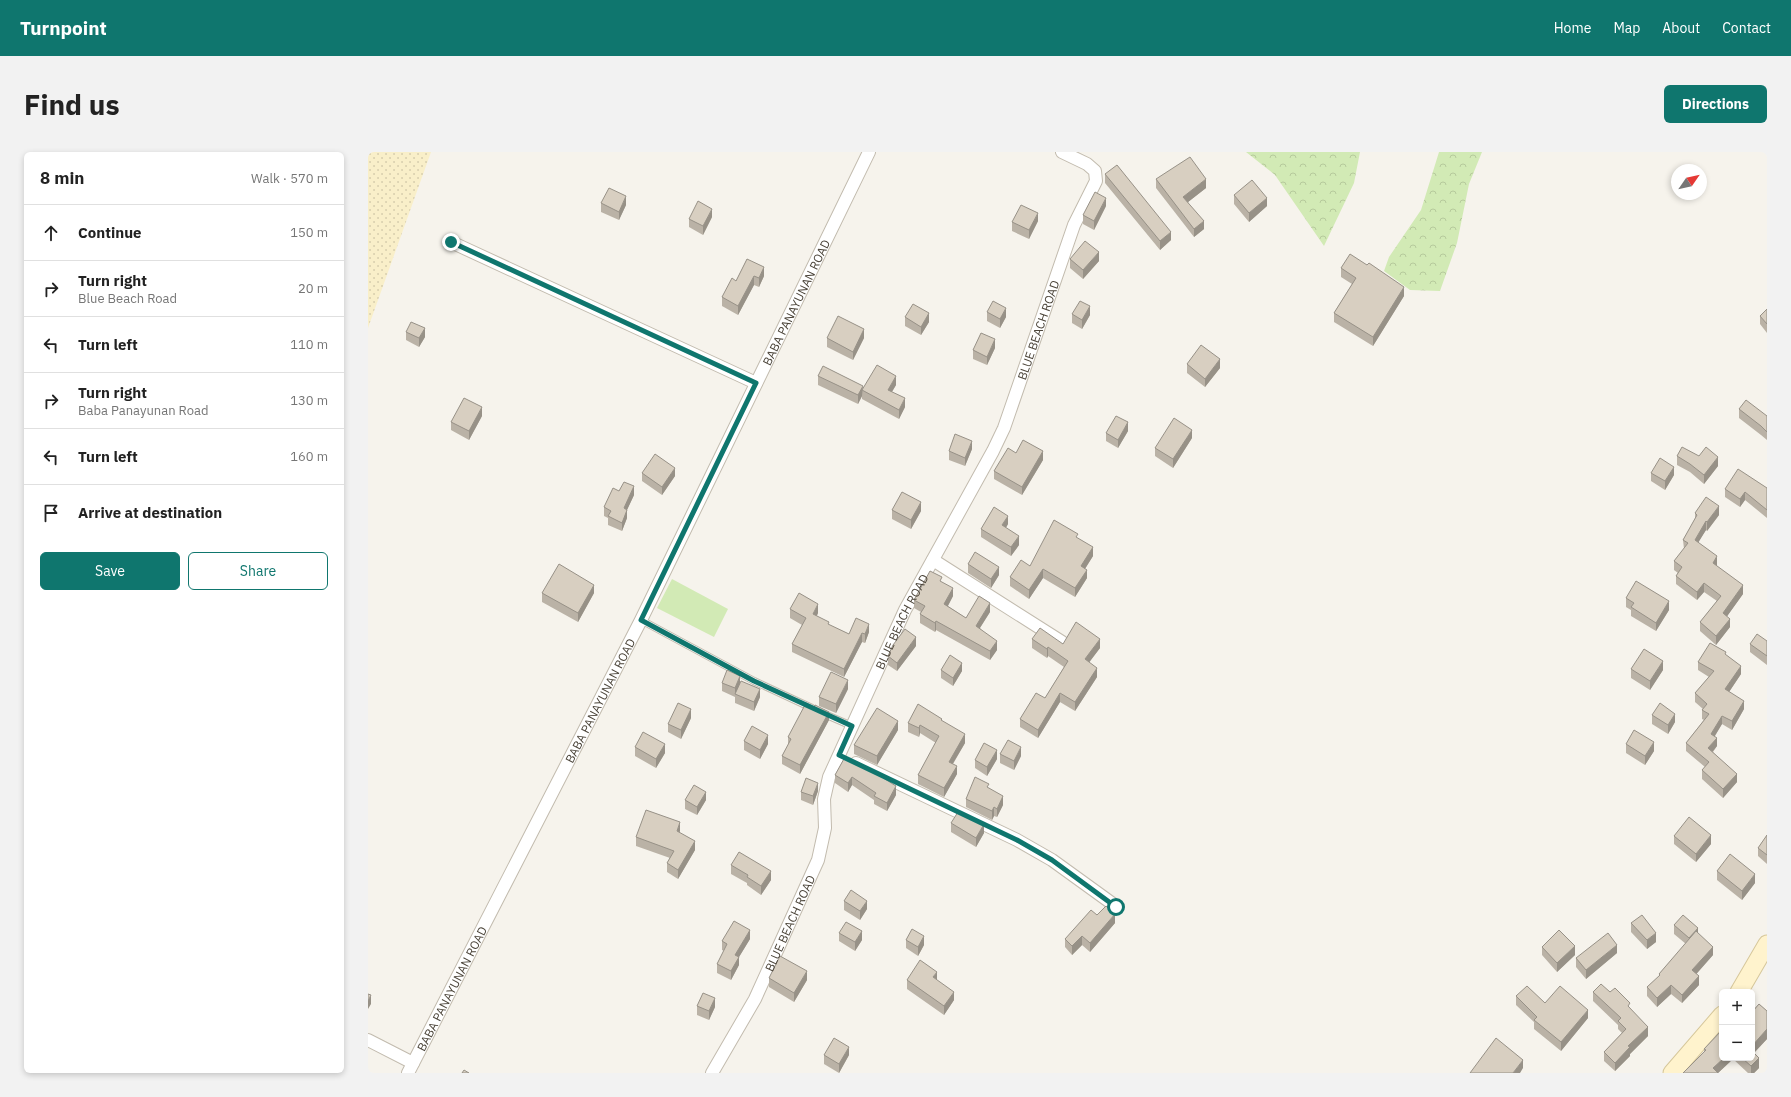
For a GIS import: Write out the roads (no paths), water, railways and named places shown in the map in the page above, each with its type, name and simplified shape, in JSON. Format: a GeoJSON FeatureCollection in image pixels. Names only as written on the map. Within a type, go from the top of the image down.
{"type":"FeatureCollection","features":[{"type":"Feature","properties":{"kind":"main road"},"geometry":{"type":"LineString","coordinates":[[1741,989],[1767,944]]}},
{"type":"Feature","properties":{"kind":"main road"},"geometry":{"type":"LineString","coordinates":[[1672,1073],[1719,1018]]}},
{"type":"Feature","properties":{"kind":"street","name":"BABA PANAYUNAN ROAD"},"geometry":{"type":"LineString","coordinates":[[410,1068],[641,620],[869,152]]}},
{"type":"Feature","properties":{"kind":"street","name":"BLUE BEACH ROAD"},"geometry":{"type":"LineString","coordinates":[[712,1073],[755,999],[818,860],[824,828],[824,800],[829,777],[852,726],[905,610],[993,451],[1004,428],[1074,225],[1096,181],[1094,171],[1087,164],[1062,152]]}},
{"type":"Feature","properties":{"kind":"street"},"geometry":{"type":"LineString","coordinates":[[451,242],[756,383]]}},
{"type":"Feature","properties":{"kind":"street"},"geometry":{"type":"LineString","coordinates":[[933,560],[1062,642]]}},
{"type":"Feature","properties":{"kind":"street"},"geometry":{"type":"LineString","coordinates":[[839,755],[1017,840],[1052,860],[1116,907]]}},
{"type":"Feature","properties":{"kind":"street"},"geometry":{"type":"LineString","coordinates":[[368,1040],[410,1068]]}},
{"type":"Feature","properties":{"kind":"lane"},"geometry":{"type":"LineString","coordinates":[[641,620],[754,681],[852,726]]}}]}
